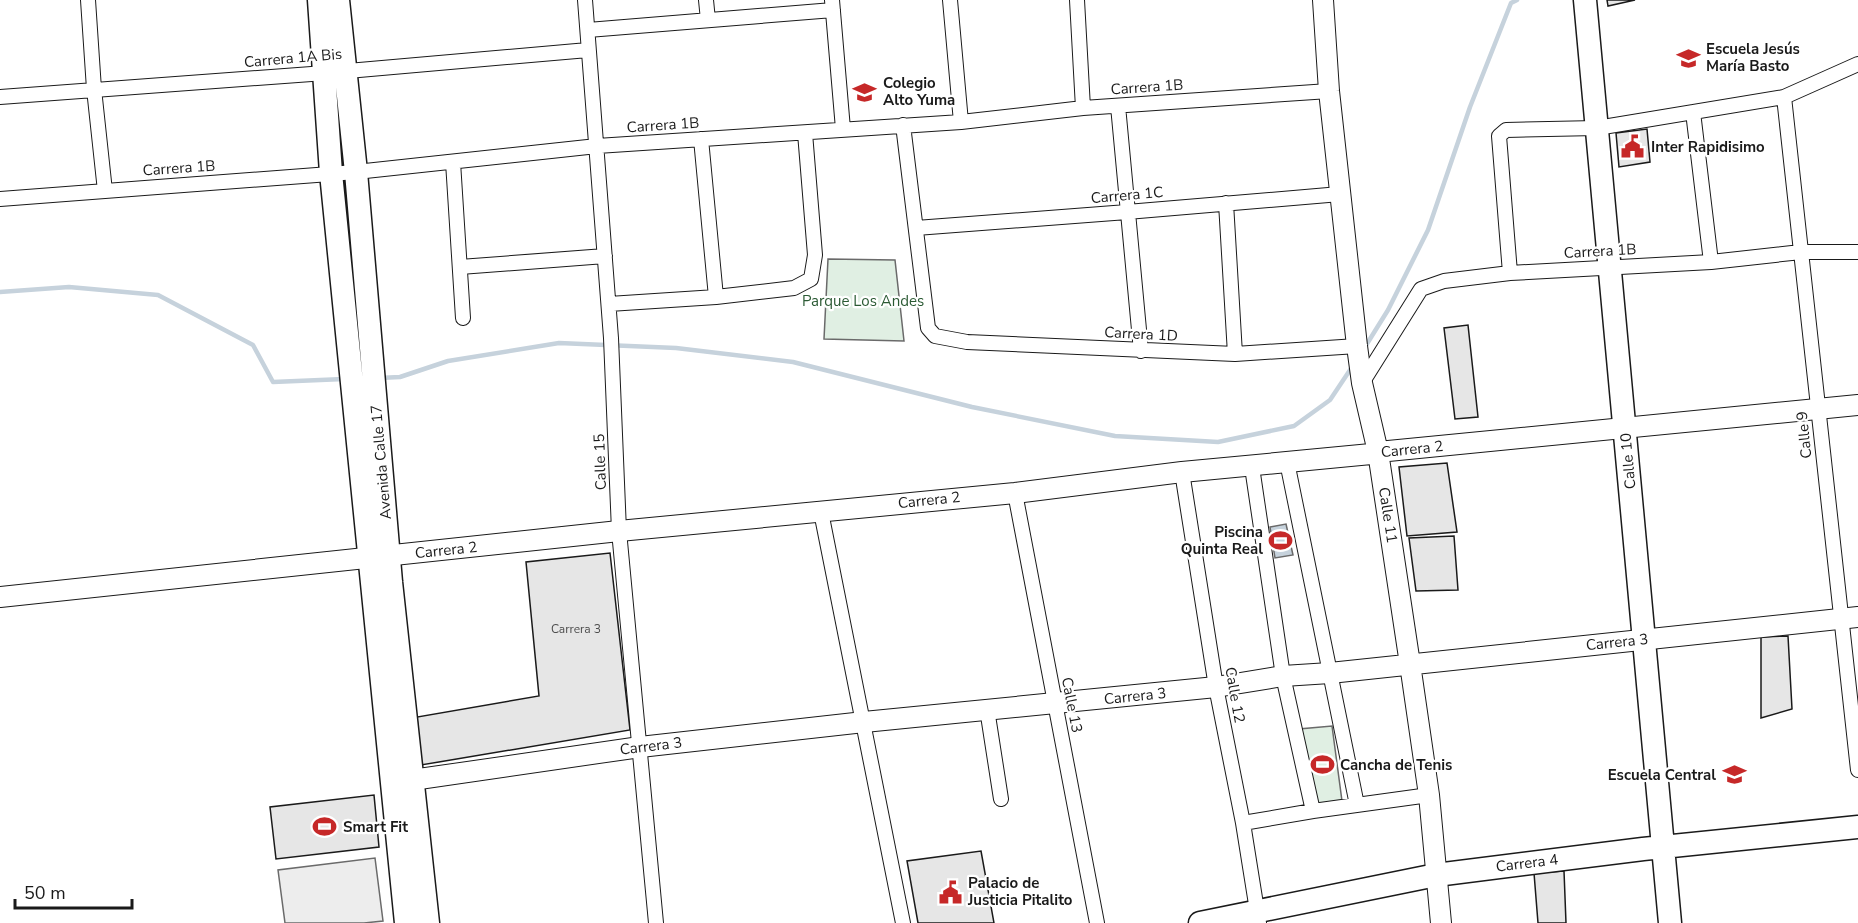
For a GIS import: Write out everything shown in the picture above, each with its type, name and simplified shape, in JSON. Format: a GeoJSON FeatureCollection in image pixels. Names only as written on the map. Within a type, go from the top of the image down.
{"type":"FeatureCollection","features":[{"type":"Feature","properties":{"kind":"main road","name":"Avenida Calle 17"},"geometry":{"type":"LineString","coordinates":[[319,0],[356,172],[363,379],[379,557],[406,923]]}},
{"type":"Feature","properties":{"kind":"main road","name":"Avenida Calle 17"},"geometry":{"type":"LineString","coordinates":[[338,0],[331,173],[363,379]]}},
{"type":"Feature","properties":{"kind":"main road","name":"Calle 11"},"geometry":{"type":"LineString","coordinates":[[1323,0],[1329,91],[1358,350],[1378,452],[1429,795],[1441,923]]}},
{"type":"Feature","properties":{"kind":"main road","name":"Calle 10"},"geometry":{"type":"LineString","coordinates":[[1586,0],[1670,923]]}},
{"type":"Feature","properties":{"kind":"main road","name":"Carrera 2"},"geometry":{"type":"LineString","coordinates":[[0,597],[619,531],[1015,493],[1182,472],[1252,467],[1378,452],[1858,405]]}},
{"type":"Feature","properties":{"kind":"main road","name":"Avenida Calle 17"},"geometry":{"type":"LineString","coordinates":[[379,557],[412,780],[428,923]]}},
{"type":"Feature","properties":{"kind":"main road","name":"Carrera 3"},"geometry":{"type":"LineString","coordinates":[[412,780],[640,747],[987,709],[1055,705],[1216,687],[1283,676],[1850,618]]}},
{"type":"Feature","properties":{"kind":"main road","name":"Carrera 4"},"geometry":{"type":"LineString","coordinates":[[1200,923],[1258,917],[1436,875],[1663,847],[1858,827]]}},
{"type":"Feature","properties":{"kind":"street"},"geometry":{"type":"LineString","coordinates":[[88,0],[94,89],[105,191]]}},
{"type":"Feature","properties":{"kind":"street","name":"Calle 15"},"geometry":{"type":"LineString","coordinates":[[585,0],[609,304],[619,531],[656,923]]}},
{"type":"Feature","properties":{"kind":"street"},"geometry":{"type":"LineString","coordinates":[[706,0],[708,20]]}},
{"type":"Feature","properties":{"kind":"street"},"geometry":{"type":"LineString","coordinates":[[950,0],[961,122]]}},
{"type":"Feature","properties":{"kind":"street"},"geometry":{"type":"LineString","coordinates":[[1077,0],[1083,108]]}},
{"type":"Feature","properties":{"kind":"street"},"geometry":{"type":"LineString","coordinates":[[588,30],[708,20],[832,5],[843,129]]}},
{"type":"Feature","properties":{"kind":"street","name":"Carrera 1A Bis"},"geometry":{"type":"LineString","coordinates":[[0,97],[588,50]]}},
{"type":"Feature","properties":{"kind":"street"},"geometry":{"type":"LineString","coordinates":[[1510,273],[1499,136],[1506,130],[1597,128],[1784,97],[1858,64]]}},
{"type":"Feature","properties":{"kind":"street","name":"Carrera 1B"},"geometry":{"type":"LineString","coordinates":[[0,199],[356,172],[597,146],[961,122],[1083,108],[1329,91]]}},
{"type":"Feature","properties":{"kind":"street","name":"Calle 9"},"geometry":{"type":"LineString","coordinates":[[1784,97],[1818,409],[1850,618],[1858,770]]}},
{"type":"Feature","properties":{"kind":"street"},"geometry":{"type":"LineString","coordinates":[[1118,106],[1141,351]]}},
{"type":"Feature","properties":{"kind":"street"},"geometry":{"type":"LineString","coordinates":[[1692,112],[1711,262]]}},
{"type":"Feature","properties":{"kind":"street"},"geometry":{"type":"LineString","coordinates":[[903,125],[916,228]]}},
{"type":"Feature","properties":{"kind":"street"},"geometry":{"type":"LineString","coordinates":[[609,304],[716,297],[794,288],[811,279],[815,255],[805,133]]}},
{"type":"Feature","properties":{"kind":"street"},"geometry":{"type":"LineString","coordinates":[[701,139],[716,297]]}},
{"type":"Feature","properties":{"kind":"street"},"geometry":{"type":"LineString","coordinates":[[453,162],[463,318]]}},
{"type":"Feature","properties":{"kind":"street","name":"Carrera 1C"},"geometry":{"type":"LineString","coordinates":[[916,228],[1127,213],[1340,194]]}},
{"type":"Feature","properties":{"kind":"street"},"geometry":{"type":"LineString","coordinates":[[1226,203],[1235,354]]}},
{"type":"Feature","properties":{"kind":"street","name":"Carrera 1D"},"geometry":{"type":"LineString","coordinates":[[916,228],[928,328],[935,336],[967,342],[1141,351],[1235,354],[1358,350]]}},
{"type":"Feature","properties":{"kind":"street","name":"Carrera 1B"},"geometry":{"type":"LineString","coordinates":[[1362,379],[1420,289],[1444,281],[1510,273],[1711,262],[1801,252],[1858,252]]}},
{"type":"Feature","properties":{"kind":"street"},"geometry":{"type":"LineString","coordinates":[[460,267],[605,256]]}},
{"type":"Feature","properties":{"kind":"street"},"geometry":{"type":"LineString","coordinates":[[1287,462],[1357,805]]}},
{"type":"Feature","properties":{"kind":"street"},"geometry":{"type":"LineString","coordinates":[[1252,467],[1283,676],[1313,811]]}},
{"type":"Feature","properties":{"kind":"street","name":"Calle 12"},"geometry":{"type":"LineString","coordinates":[[1182,472],[1216,687],[1243,823],[1258,917]]}},
{"type":"Feature","properties":{"kind":"street","name":"Calle 13"},"geometry":{"type":"LineString","coordinates":[[1015,493],[1097,923]]}},
{"type":"Feature","properties":{"kind":"street"},"geometry":{"type":"LineString","coordinates":[[821,512],[903,923]]}},
{"type":"Feature","properties":{"kind":"street"},"geometry":{"type":"LineString","coordinates":[[987,709],[1001,799]]}},
{"type":"Feature","properties":{"kind":"street"},"geometry":{"type":"LineString","coordinates":[[1243,823],[1429,795]]}},
{"type":"Feature","properties":{"kind":"green space","name":"Parque Los Andes"},"geometry":{"type":"Polygon","coordinates":[[[828,259],[895,260],[904,341],[824,339],[828,259]]]}},
{"type":"Feature","properties":{"kind":"green space","name":"Cancha de Tenis"},"geometry":{"type":"Polygon","coordinates":[[[1332,726],[1342,801],[1313,805],[1299,729],[1332,726]]]}},
{"type":"Feature","properties":{"kind":"shaded area","name":"Piscina Quinta Real"},"geometry":{"type":"Polygon","coordinates":[[[1286,524],[1293,555],[1275,558],[1270,527],[1286,524]]]}},
{"type":"Feature","properties":{"kind":"shaded area"},"geometry":{"type":"Polygon","coordinates":[[[375,858],[383,921],[285,923],[278,870],[375,858]]]}},
{"type":"Feature","properties":{"kind":"building"},"geometry":{"type":"Polygon","coordinates":[[[1607,0],[1635,0],[1608,6],[1607,0]]]}},
{"type":"Feature","properties":{"kind":"building","name":"Inter Rapidisimo"},"geometry":{"type":"Polygon","coordinates":[[[1647,129],[1650,162],[1619,167],[1616,133],[1647,129]]]}},
{"type":"Feature","properties":{"kind":"building"},"geometry":{"type":"Polygon","coordinates":[[[1468,325],[1478,417],[1455,419],[1444,328],[1468,325]]]}},
{"type":"Feature","properties":{"kind":"building"},"geometry":{"type":"Polygon","coordinates":[[[1447,463],[1457,532],[1407,536],[1399,467],[1447,463]]]}},
{"type":"Feature","properties":{"kind":"building"},"geometry":{"type":"Polygon","coordinates":[[[1454,536],[1458,590],[1416,591],[1409,538],[1454,536]]]}},
{"type":"Feature","properties":{"kind":"building"},"geometry":{"type":"Polygon","coordinates":[[[610,553],[630,730],[421,765],[417,717],[539,696],[526,562],[610,553]]]}},
{"type":"Feature","properties":{"kind":"building"},"geometry":{"type":"Polygon","coordinates":[[[1788,636],[1792,709],[1761,718],[1761,637],[1788,636]]]}},
{"type":"Feature","properties":{"kind":"building","name":"Smart Fit"},"geometry":{"type":"Polygon","coordinates":[[[374,795],[379,847],[276,859],[270,807],[374,795]]]}},
{"type":"Feature","properties":{"kind":"building","name":"Palacio de Justicia Pitalito"},"geometry":{"type":"Polygon","coordinates":[[[981,851],[994,923],[918,923],[907,861],[981,851]]]}},
{"type":"Feature","properties":{"kind":"building"},"geometry":{"type":"Polygon","coordinates":[[[1564,871],[1566,923],[1538,923],[1534,873],[1564,871]]]}},
{"type":"Feature","properties":{"kind":"waterway"},"geometry":{"type":"LineString","coordinates":[[1365,347],[1388,310],[1428,230],[1470,107],[1511,3],[1517,0]]}},
{"type":"Feature","properties":{"kind":"waterway"},"geometry":{"type":"LineString","coordinates":[[0,292],[69,287],[158,295],[253,345],[273,382],[344,379]]}},
{"type":"Feature","properties":{"kind":"waterway"},"geometry":{"type":"LineString","coordinates":[[379,378],[400,377],[448,361],[559,343],[676,348],[793,362],[972,407],[1115,436],[1218,442],[1294,426],[1330,400],[1352,367]]}},
{"type":"Feature","properties":{"kind":"place","name":"Escuela Jesús María Basto"},"geometry":{"type":"Point","coordinates":[1688,58]}},
{"type":"Feature","properties":{"kind":"place","name":"Colegio Alto Yuma"},"geometry":{"type":"Point","coordinates":[865,92]}},
{"type":"Feature","properties":{"kind":"place","name":"Inter Rapidisimo"},"geometry":{"type":"Point","coordinates":[1633,147]}},
{"type":"Feature","properties":{"kind":"place","name":"Piscina Quinta Real"},"geometry":{"type":"Point","coordinates":[1281,541]}},
{"type":"Feature","properties":{"kind":"place","name":"Cancha de Tenis"},"geometry":{"type":"Point","coordinates":[1322,765]}},
{"type":"Feature","properties":{"kind":"place","name":"Escuela Central"},"geometry":{"type":"Point","coordinates":[1734,775]}},
{"type":"Feature","properties":{"kind":"place","name":"Smart Fit"},"geometry":{"type":"Point","coordinates":[325,827]}},
{"type":"Feature","properties":{"kind":"place","name":"Palacio de Justicia Pitalito"},"geometry":{"type":"Point","coordinates":[950,892]}}]}
